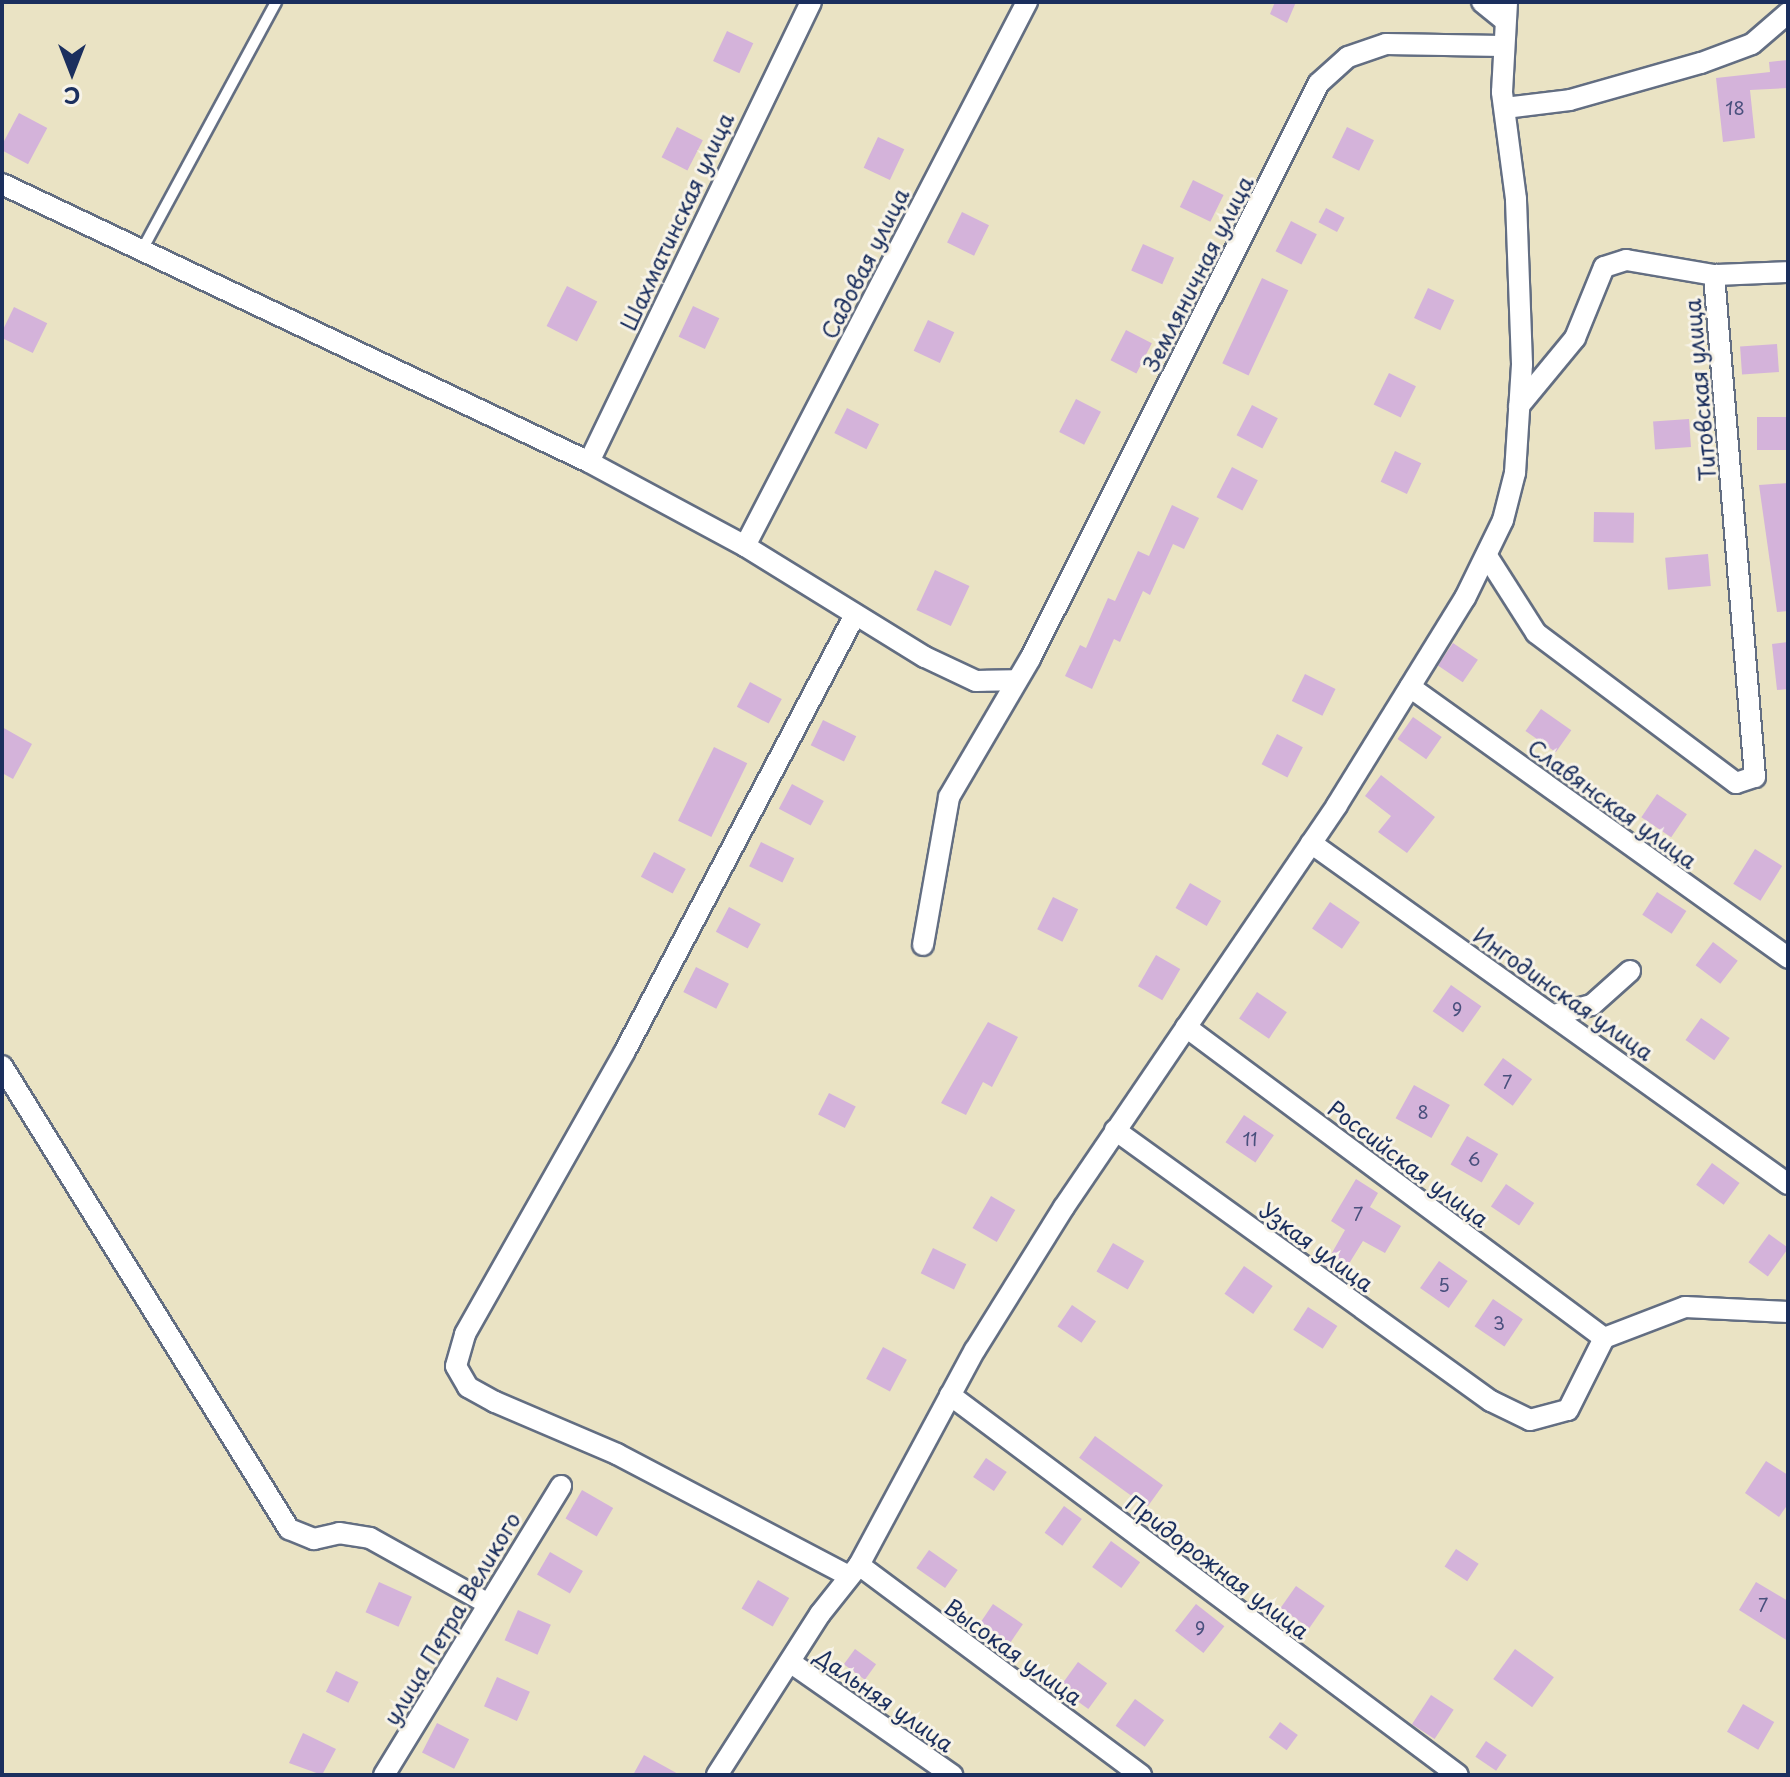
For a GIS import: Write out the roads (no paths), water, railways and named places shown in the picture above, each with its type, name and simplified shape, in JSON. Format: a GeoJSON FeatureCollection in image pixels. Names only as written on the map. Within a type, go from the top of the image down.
{"type":"FeatureCollection","features":[{"type":"Feature","properties":{"kind":"street","name":"Шахматинская улица"},"geometry":{"type":"LineString","coordinates":[[589,462],[811,2]]}},
{"type":"Feature","properties":{"kind":"street","name":"Садовая улица"},"geometry":{"type":"LineString","coordinates":[[745,546],[1027,2]]}},
{"type":"Feature","properties":{"kind":"street"},"geometry":{"type":"LineString","coordinates":[[717,1775],[854,1570],[950,1395],[1115,1130],[1311,843],[1410,687],[1487,556],[1515,473],[1521,272],[1505,108],[1504,10],[1482,2]]}},
{"type":"Feature","properties":{"kind":"street"},"geometry":{"type":"LineString","coordinates":[[1505,108],[1570,100],[1701,63],[1752,44],[1788,13]]}},
{"type":"Feature","properties":{"kind":"street","name":"Земляничная улица"},"geometry":{"type":"LineString","coordinates":[[923,945],[949,797],[1030,659],[1319,83],[1348,57],[1386,44],[1502,46]]}},
{"type":"Feature","properties":{"kind":"street"},"geometry":{"type":"LineString","coordinates":[[2,184],[589,462],[745,546],[855,615],[976,681],[1015,680]]}},
{"type":"Feature","properties":{"kind":"street","name":"Титовская улица"},"geometry":{"type":"LineString","coordinates":[[1487,556],[1546,641],[1736,783],[1755,777],[1714,275],[1626,260],[1604,267],[1575,338],[1519,406]]}},
{"type":"Feature","properties":{"kind":"street"},"geometry":{"type":"LineString","coordinates":[[1714,275],[1788,272]]}},
{"type":"Feature","properties":{"kind":"street","name":"Высокая улица"},"geometry":{"type":"LineString","coordinates":[[855,615],[625,1051],[465,1334],[456,1366],[468,1387],[495,1402],[617,1454],[854,1570],[1141,1775]]}},
{"type":"Feature","properties":{"kind":"street","name":"Славянская улица"},"geometry":{"type":"LineString","coordinates":[[1410,687],[1788,958]]}},
{"type":"Feature","properties":{"kind":"street","name":"Ингодинская улица"},"geometry":{"type":"LineString","coordinates":[[1311,843],[1788,1184]]}},
{"type":"Feature","properties":{"kind":"street"},"geometry":{"type":"LineString","coordinates":[[1554,1015],[1592,1005],[1630,971]]}},
{"type":"Feature","properties":{"kind":"street","name":"Российская улица"},"geometry":{"type":"LineString","coordinates":[[1186,1027],[1604,1338]]}},
{"type":"Feature","properties":{"kind":"street"},"geometry":{"type":"LineString","coordinates":[[2,1066],[289,1529],[314,1539],[339,1533],[370,1538],[485,1602]]}},
{"type":"Feature","properties":{"kind":"street","name":"Узкая улица"},"geometry":{"type":"LineString","coordinates":[[1115,1130],[1491,1401],[1530,1420],[1568,1410],[1604,1338]]}},
{"type":"Feature","properties":{"kind":"street"},"geometry":{"type":"LineString","coordinates":[[1604,1338],[1685,1307],[1788,1312]]}},
{"type":"Feature","properties":{"kind":"street","name":"Придорожная улица"},"geometry":{"type":"LineString","coordinates":[[950,1395],[1458,1775]]}},
{"type":"Feature","properties":{"kind":"street","name":"улица Петра Великого"},"geometry":{"type":"LineString","coordinates":[[384,1775],[485,1602],[561,1486]]}},
{"type":"Feature","properties":{"kind":"street","name":"Дальняя улица"},"geometry":{"type":"LineString","coordinates":[[790,1662],[952,1775]]}},
{"type":"Feature","properties":{"kind":"lane"},"geometry":{"type":"LineString","coordinates":[[142,250],[276,2]]}}]}
